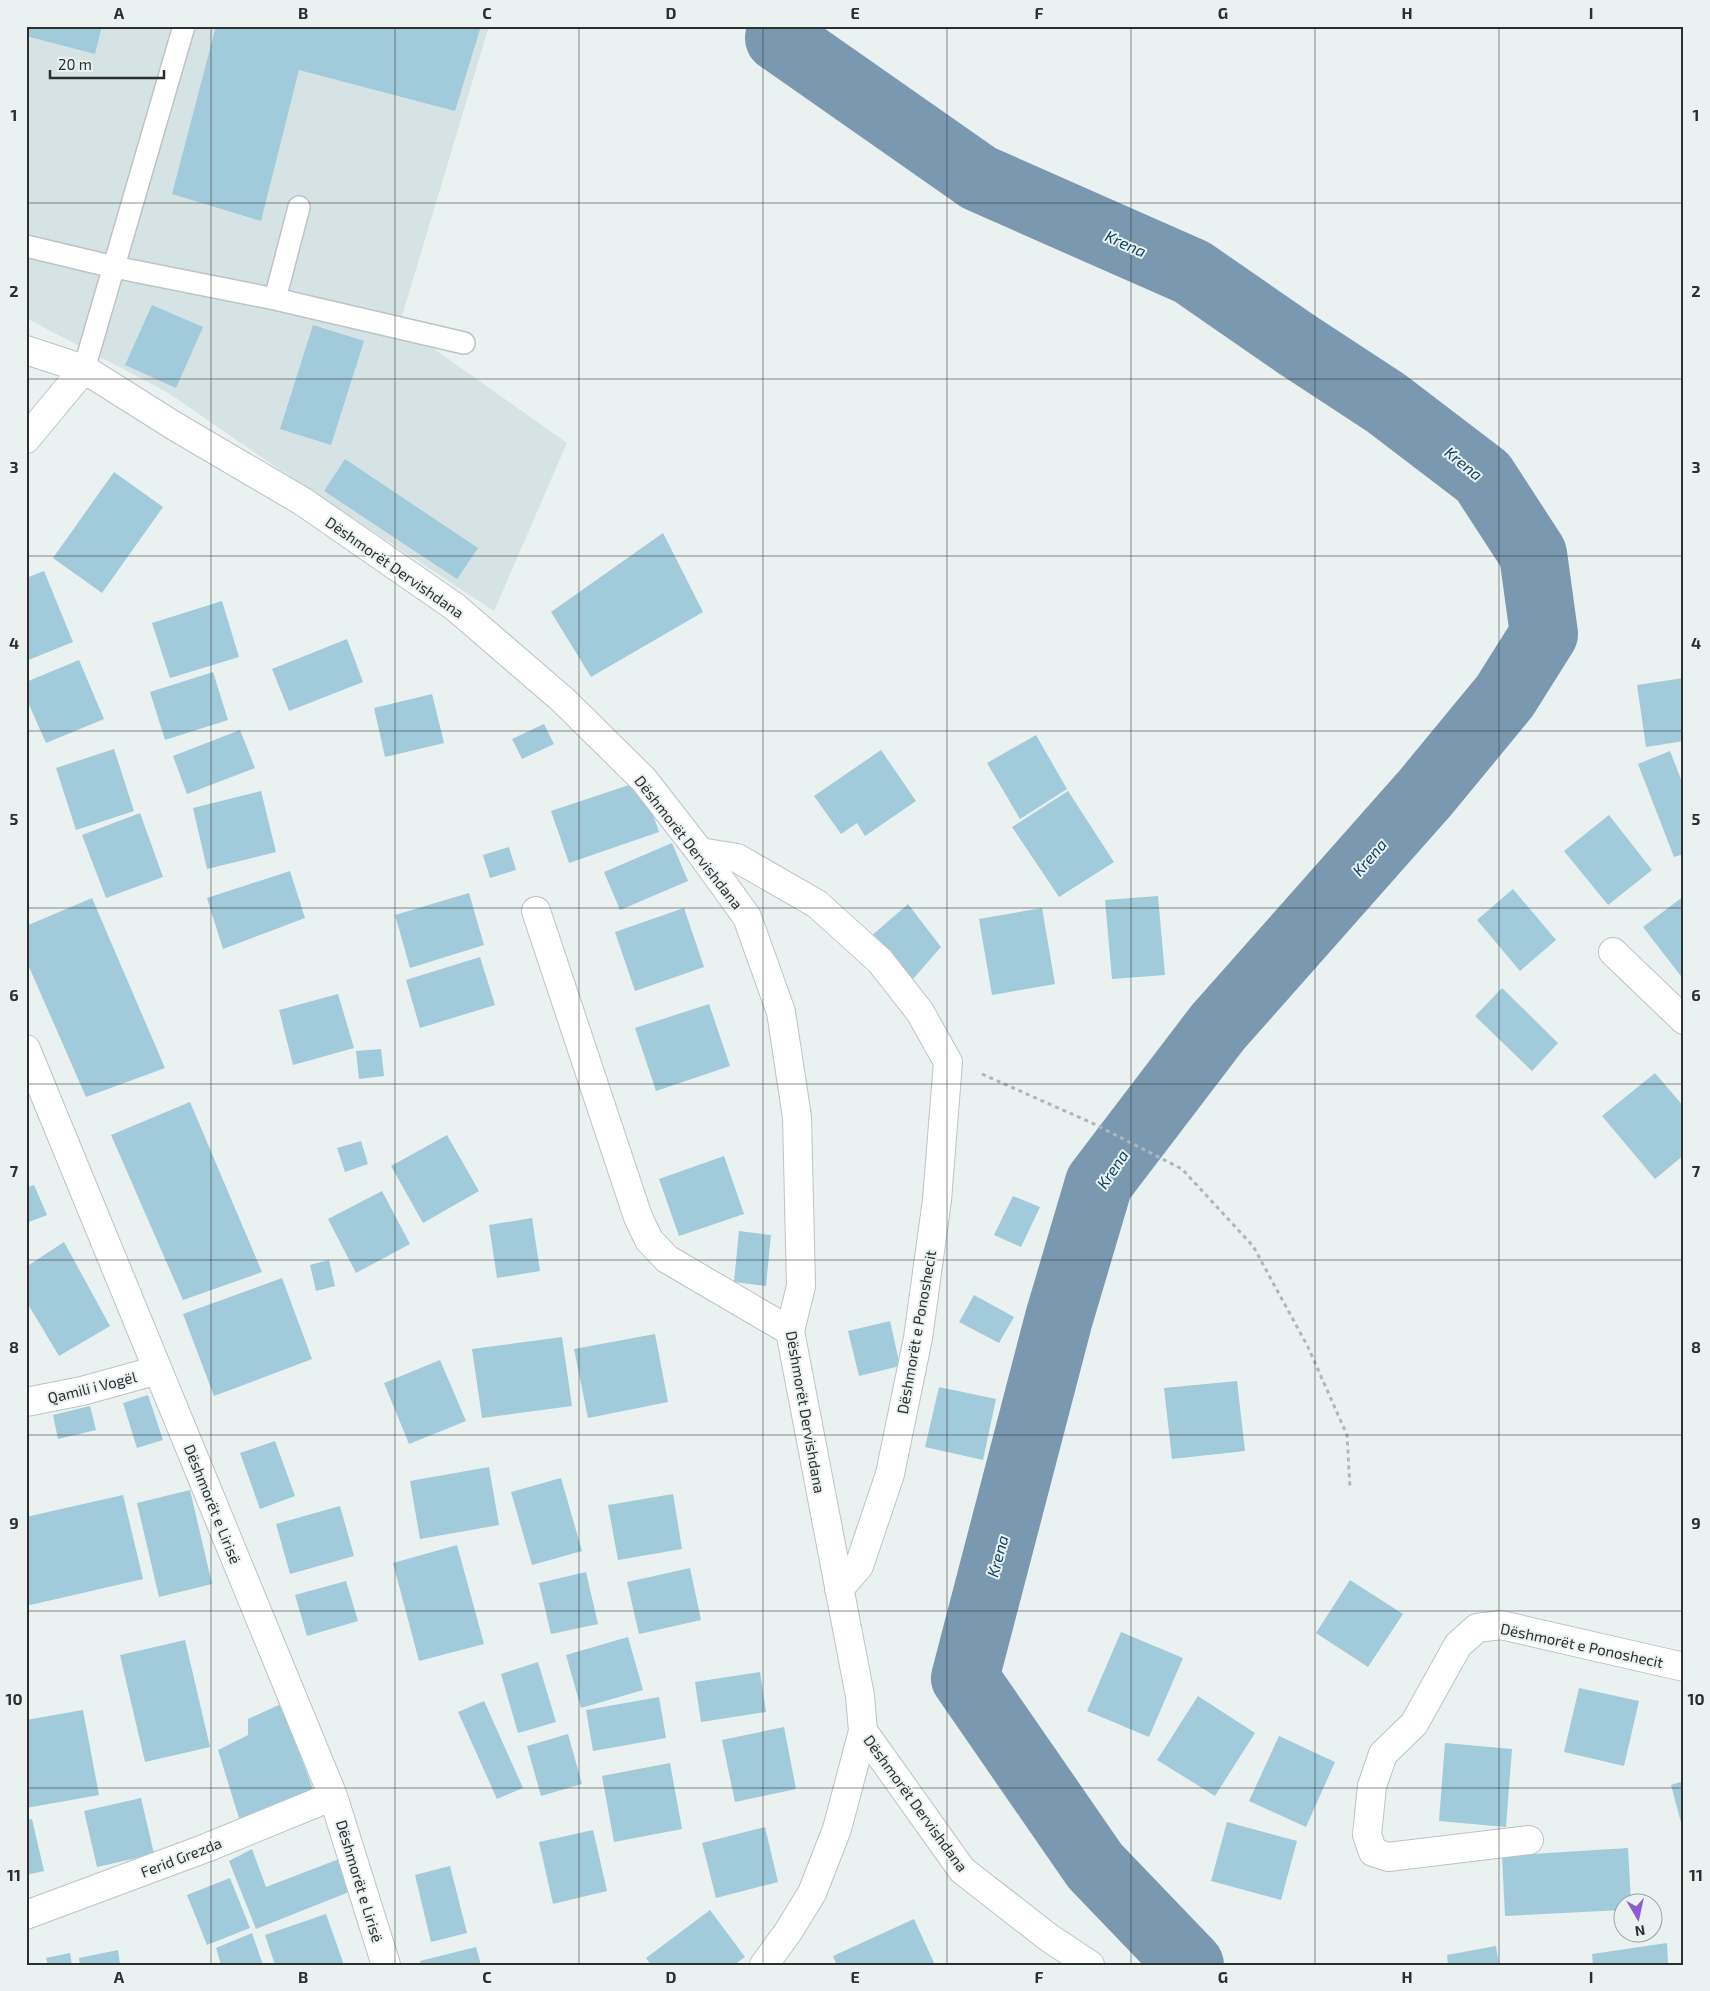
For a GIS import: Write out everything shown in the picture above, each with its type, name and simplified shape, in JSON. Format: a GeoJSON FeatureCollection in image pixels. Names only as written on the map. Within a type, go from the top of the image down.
{"type":"FeatureCollection","features":[{"type":"Feature","properties":{"kind":"street","name":"Dëshmorët Dervishdana"},"geometry":{"type":"LineString","coordinates":[[26,350],[84,369],[176,427],[302,501],[456,607],[563,700],[637,773],[700,852],[747,917],[781,1012],[797,1117],[802,1286],[790,1331],[860,1696],[863,1731],[837,1829],[812,1893],[788,1932],[764,1965]]}},
{"type":"Feature","properties":{"kind":"street"},"geometry":{"type":"LineString","coordinates":[[26,440],[84,369]]}},
{"type":"Feature","properties":{"kind":"street"},"geometry":{"type":"LineString","coordinates":[[700,852],[737,858],[816,904],[880,961],[920,1012],[948,1062]]}},
{"type":"Feature","properties":{"kind":"street"},"geometry":{"type":"LineString","coordinates":[[536,911],[638,1217],[649,1240],[666,1259],[790,1331]]}},
{"type":"Feature","properties":{"kind":"street"},"geometry":{"type":"LineString","coordinates":[[1613,952],[1684,1020]]}},
{"type":"Feature","properties":{"kind":"street","name":"Dëshmorët e Lirisë"},"geometry":{"type":"LineString","coordinates":[[26,1049],[333,1796],[386,1965]]}},
{"type":"Feature","properties":{"kind":"street","name":"Dëshmorët e Ponoshecit"},"geometry":{"type":"LineString","coordinates":[[839,1589],[859,1566],[890,1474],[896,1445],[918,1338],[937,1200],[948,1062]]}},
{"type":"Feature","properties":{"kind":"street","name":"Qamili i Vogël"},"geometry":{"type":"LineString","coordinates":[[26,1402],[82,1391],[158,1370]]}},
{"type":"Feature","properties":{"kind":"street","name":"Dëshmorët e Ponoshecit"},"geometry":{"type":"LineString","coordinates":[[1529,1840],[1388,1857],[1374,1852],[1366,1835],[1372,1786],[1383,1754],[1414,1724],[1458,1645],[1477,1628],[1501,1625],[1684,1667]]}},
{"type":"Feature","properties":{"kind":"street","name":"Dëshmorët Dervishdana"},"geometry":{"type":"LineString","coordinates":[[863,1731],[962,1870],[1048,1937],[1090,1965]]}},
{"type":"Feature","properties":{"kind":"street","name":"Ferid Grezda"},"geometry":{"type":"LineString","coordinates":[[26,1915],[206,1848],[333,1796]]}},
{"type":"Feature","properties":{"kind":"lane"},"geometry":{"type":"LineString","coordinates":[[84,369],[184,26]]}},
{"type":"Feature","properties":{"kind":"lane"},"geometry":{"type":"LineString","coordinates":[[275,299],[300,208]]}},
{"type":"Feature","properties":{"kind":"lane"},"geometry":{"type":"LineString","coordinates":[[26,246],[114,267],[275,299],[464,344]]}},
{"type":"Feature","properties":{"kind":"path"},"geometry":{"type":"LineString","coordinates":[[948,1062],[1012,1086],[1092,1123],[1182,1169],[1253,1246],[1308,1347],[1347,1435],[1350,1488]]}},
{"type":"Feature","properties":{"kind":"shaded area"},"geometry":{"type":"Polygon","coordinates":[[[26,26],[489,26],[400,323],[396,322],[567,443],[494,611],[283,472],[167,392],[26,318],[26,26]]]}},
{"type":"Feature","properties":{"kind":"building"},"geometry":{"type":"Polygon","coordinates":[[[26,26],[102,26],[95,54],[26,36],[26,26]]]}},
{"type":"Feature","properties":{"kind":"building"},"geometry":{"type":"Polygon","coordinates":[[[216,26],[481,26],[455,111],[299,70],[261,221],[172,194],[216,26]]]}},
{"type":"Feature","properties":{"kind":"building"},"geometry":{"type":"Polygon","coordinates":[[[152,305],[203,327],[176,388],[125,365],[152,305]]]}},
{"type":"Feature","properties":{"kind":"building"},"geometry":{"type":"Polygon","coordinates":[[[313,325],[364,341],[331,445],[280,429],[313,325]]]}},
{"type":"Feature","properties":{"kind":"building"},"geometry":{"type":"Polygon","coordinates":[[[345,459],[478,548],[457,579],[324,491],[345,459]]]}},
{"type":"Feature","properties":{"kind":"building"},"geometry":{"type":"Polygon","coordinates":[[[114,472],[163,507],[102,593],[53,558],[114,472]]]}},
{"type":"Feature","properties":{"kind":"building"},"geometry":{"type":"Polygon","coordinates":[[[663,533],[703,612],[591,677],[551,612],[663,533]]]}},
{"type":"Feature","properties":{"kind":"building"},"geometry":{"type":"Polygon","coordinates":[[[44,571],[73,642],[26,661],[26,578],[44,571]]]}},
{"type":"Feature","properties":{"kind":"building"},"geometry":{"type":"Polygon","coordinates":[[[222,601],[239,657],[170,678],[152,623],[222,601]]]}},
{"type":"Feature","properties":{"kind":"building"},"geometry":{"type":"Polygon","coordinates":[[[347,639],[363,682],[289,711],[272,669],[347,639]]]}},
{"type":"Feature","properties":{"kind":"building"},"geometry":{"type":"Polygon","coordinates":[[[79,660],[104,719],[46,743],[26,698],[26,682],[79,660]]]}},
{"type":"Feature","properties":{"kind":"building"},"geometry":{"type":"Polygon","coordinates":[[[213,672],[228,720],[165,740],[150,692],[213,672]]]}},
{"type":"Feature","properties":{"kind":"building"},"geometry":{"type":"Polygon","coordinates":[[[1684,678],[1684,741],[1646,747],[1637,685],[1684,678]]]}},
{"type":"Feature","properties":{"kind":"building"},"geometry":{"type":"Polygon","coordinates":[[[432,694],[444,743],[385,757],[374,708],[432,694]]]}},
{"type":"Feature","properties":{"kind":"building"},"geometry":{"type":"Polygon","coordinates":[[[544,724],[554,744],[522,759],[512,739],[544,724]]]}},
{"type":"Feature","properties":{"kind":"building"},"geometry":{"type":"Polygon","coordinates":[[[240,730],[255,768],[187,794],[173,756],[240,730]]]}},
{"type":"Feature","properties":{"kind":"building"},"geometry":{"type":"Polygon","coordinates":[[[1036,735],[1067,789],[1020,819],[987,763],[1036,735]]]}},
{"type":"Feature","properties":{"kind":"building"},"geometry":{"type":"Polygon","coordinates":[[[114,749],[134,811],[76,830],[56,768],[114,749]]]}},
{"type":"Feature","properties":{"kind":"building"},"geometry":{"type":"Polygon","coordinates":[[[881,750],[916,801],[865,836],[857,823],[841,834],[814,796],[881,750]]]}},
{"type":"Feature","properties":{"kind":"building"},"geometry":{"type":"Polygon","coordinates":[[[1670,751],[1684,787],[1684,854],[1674,857],[1638,764],[1670,751]]]}},
{"type":"Feature","properties":{"kind":"building"},"geometry":{"type":"Polygon","coordinates":[[[641,781],[659,832],[569,863],[551,811],[641,781]]]}},
{"type":"Feature","properties":{"kind":"building"},"geometry":{"type":"Polygon","coordinates":[[[261,791],[276,852],[207,869],[193,808],[261,791]]]}},
{"type":"Feature","properties":{"kind":"building"},"geometry":{"type":"Polygon","coordinates":[[[1068,791],[1114,862],[1059,897],[1012,827],[1068,791]]]}},
{"type":"Feature","properties":{"kind":"building"},"geometry":{"type":"Polygon","coordinates":[[[140,813],[163,877],[106,898],[82,835],[140,813]]]}},
{"type":"Feature","properties":{"kind":"building"},"geometry":{"type":"Polygon","coordinates":[[[1609,815],[1652,870],[1608,905],[1564,851],[1609,815]]]}},
{"type":"Feature","properties":{"kind":"building"},"geometry":{"type":"Polygon","coordinates":[[[672,843],[688,881],[620,910],[604,872],[672,843]]]}},
{"type":"Feature","properties":{"kind":"building"},"geometry":{"type":"Polygon","coordinates":[[[509,847],[516,870],[490,878],[483,855],[509,847]]]}},
{"type":"Feature","properties":{"kind":"building"},"geometry":{"type":"Polygon","coordinates":[[[290,871],[305,918],[223,949],[207,898],[290,871]]]}},
{"type":"Feature","properties":{"kind":"building"},"geometry":{"type":"Polygon","coordinates":[[[1513,889],[1556,940],[1520,971],[1477,920],[1513,889]]]}},
{"type":"Feature","properties":{"kind":"building"},"geometry":{"type":"Polygon","coordinates":[[[469,893],[484,945],[410,968],[395,915],[469,893]]]}},
{"type":"Feature","properties":{"kind":"building"},"geometry":{"type":"Polygon","coordinates":[[[1158,896],[1165,975],[1112,979],[1105,900],[1158,896]]]}},
{"type":"Feature","properties":{"kind":"building"},"geometry":{"type":"Polygon","coordinates":[[[1684,896],[1684,980],[1643,927],[1684,896]]]}},
{"type":"Feature","properties":{"kind":"building"},"geometry":{"type":"Polygon","coordinates":[[[92,898],[165,1068],[86,1097],[26,960],[26,926],[92,898]]]}},
{"type":"Feature","properties":{"kind":"building"},"geometry":{"type":"Polygon","coordinates":[[[908,904],[941,947],[913,979],[869,938],[908,904]]]}},
{"type":"Feature","properties":{"kind":"building"},"geometry":{"type":"Polygon","coordinates":[[[684,908],[704,967],[635,991],[615,932],[684,908]]]}},
{"type":"Feature","properties":{"kind":"building"},"geometry":{"type":"Polygon","coordinates":[[[1042,908],[1055,984],[992,995],[979,919],[1042,908]]]}},
{"type":"Feature","properties":{"kind":"building"},"geometry":{"type":"Polygon","coordinates":[[[480,957],[495,1005],[420,1028],[406,980],[480,957]]]}},
{"type":"Feature","properties":{"kind":"building"},"geometry":{"type":"Polygon","coordinates":[[[1502,988],[1558,1043],[1532,1071],[1475,1016],[1502,988]]]}},
{"type":"Feature","properties":{"kind":"building"},"geometry":{"type":"Polygon","coordinates":[[[338,994],[354,1048],[293,1065],[279,1010],[338,994]]]}},
{"type":"Feature","properties":{"kind":"building"},"geometry":{"type":"Polygon","coordinates":[[[709,1004],[730,1066],[656,1091],[635,1028],[709,1004]]]}},
{"type":"Feature","properties":{"kind":"building"},"geometry":{"type":"Polygon","coordinates":[[[381,1049],[384,1076],[359,1079],[356,1051],[381,1049]]]}},
{"type":"Feature","properties":{"kind":"building"},"geometry":{"type":"Polygon","coordinates":[[[1655,1073],[1684,1107],[1684,1155],[1655,1179],[1602,1116],[1655,1073]]]}},
{"type":"Feature","properties":{"kind":"building"},"geometry":{"type":"Polygon","coordinates":[[[190,1102],[262,1272],[183,1300],[111,1135],[190,1102]]]}},
{"type":"Feature","properties":{"kind":"building"},"geometry":{"type":"Polygon","coordinates":[[[447,1135],[479,1191],[423,1223],[391,1166],[447,1135]]]}},
{"type":"Feature","properties":{"kind":"building"},"geometry":{"type":"Polygon","coordinates":[[[361,1141],[368,1164],[345,1172],[337,1148],[361,1141]]]}},
{"type":"Feature","properties":{"kind":"building"},"geometry":{"type":"Polygon","coordinates":[[[724,1156],[744,1214],[679,1236],[659,1179],[724,1156]]]}},
{"type":"Feature","properties":{"kind":"building"},"geometry":{"type":"Polygon","coordinates":[[[34,1185],[47,1215],[26,1223],[26,1188],[34,1185]]]}},
{"type":"Feature","properties":{"kind":"building"},"geometry":{"type":"Polygon","coordinates":[[[382,1191],[410,1244],[356,1273],[328,1219],[382,1191]]]}},
{"type":"Feature","properties":{"kind":"building"},"geometry":{"type":"Polygon","coordinates":[[[1013,1196],[1040,1207],[1021,1247],[994,1235],[1013,1196]]]}},
{"type":"Feature","properties":{"kind":"building"},"geometry":{"type":"Polygon","coordinates":[[[532,1218],[540,1271],[497,1278],[489,1225],[532,1218]]]}},
{"type":"Feature","properties":{"kind":"building"},"geometry":{"type":"Polygon","coordinates":[[[739,1231],[771,1235],[766,1286],[734,1282],[739,1231]]]}},
{"type":"Feature","properties":{"kind":"building"},"geometry":{"type":"Polygon","coordinates":[[[64,1242],[110,1326],[59,1356],[26,1301],[26,1267],[64,1242]]]}},
{"type":"Feature","properties":{"kind":"building"},"geometry":{"type":"Polygon","coordinates":[[[329,1260],[335,1286],[316,1291],[310,1265],[329,1260]]]}},
{"type":"Feature","properties":{"kind":"building"},"geometry":{"type":"Polygon","coordinates":[[[282,1278],[312,1359],[214,1396],[183,1314],[282,1278]]]}},
{"type":"Feature","properties":{"kind":"building"},"geometry":{"type":"Polygon","coordinates":[[[974,1295],[1014,1317],[999,1343],[959,1322],[974,1295]]]}},
{"type":"Feature","properties":{"kind":"building"},"geometry":{"type":"Polygon","coordinates":[[[890,1321],[900,1366],[859,1376],[848,1331],[890,1321]]]}},
{"type":"Feature","properties":{"kind":"building"},"geometry":{"type":"Polygon","coordinates":[[[655,1334],[668,1402],[588,1418],[574,1349],[655,1334]]]}},
{"type":"Feature","properties":{"kind":"building"},"geometry":{"type":"Polygon","coordinates":[[[562,1337],[572,1406],[482,1418],[472,1349],[562,1337]]]}},
{"type":"Feature","properties":{"kind":"building"},"geometry":{"type":"Polygon","coordinates":[[[440,1360],[466,1421],[409,1444],[384,1383],[440,1360]]]}},
{"type":"Feature","properties":{"kind":"building"},"geometry":{"type":"Polygon","coordinates":[[[1237,1381],[1245,1451],[1172,1459],[1164,1388],[1237,1381]]]}},
{"type":"Feature","properties":{"kind":"building"},"geometry":{"type":"Polygon","coordinates":[[[939,1387],[996,1399],[983,1460],[925,1447],[939,1387]]]}},
{"type":"Feature","properties":{"kind":"building"},"geometry":{"type":"Polygon","coordinates":[[[148,1395],[163,1440],[137,1448],[123,1403],[148,1395]]]}},
{"type":"Feature","properties":{"kind":"building"},"geometry":{"type":"Polygon","coordinates":[[[90,1406],[96,1430],[58,1439],[53,1415],[90,1406]]]}},
{"type":"Feature","properties":{"kind":"building"},"geometry":{"type":"Polygon","coordinates":[[[275,1441],[295,1496],[260,1509],[240,1453],[275,1441]]]}},
{"type":"Feature","properties":{"kind":"building"},"geometry":{"type":"Polygon","coordinates":[[[489,1467],[499,1525],[420,1539],[410,1481],[489,1467]]]}},
{"type":"Feature","properties":{"kind":"building"},"geometry":{"type":"Polygon","coordinates":[[[561,1478],[582,1551],[532,1565],[511,1492],[561,1478]]]}},
{"type":"Feature","properties":{"kind":"building"},"geometry":{"type":"Polygon","coordinates":[[[190,1490],[212,1584],[159,1597],[137,1503],[190,1490]]]}},
{"type":"Feature","properties":{"kind":"building"},"geometry":{"type":"Polygon","coordinates":[[[673,1494],[682,1549],[618,1560],[608,1505],[673,1494]]]}},
{"type":"Feature","properties":{"kind":"building"},"geometry":{"type":"Polygon","coordinates":[[[123,1495],[143,1579],[26,1606],[26,1517],[123,1495]]]}},
{"type":"Feature","properties":{"kind":"building"},"geometry":{"type":"Polygon","coordinates":[[[340,1506],[354,1556],[290,1574],[276,1524],[340,1506]]]}},
{"type":"Feature","properties":{"kind":"building"},"geometry":{"type":"Polygon","coordinates":[[[457,1545],[484,1644],[419,1661],[393,1563],[457,1545]]]}},
{"type":"Feature","properties":{"kind":"building"},"geometry":{"type":"Polygon","coordinates":[[[690,1568],[701,1620],[639,1634],[627,1582],[690,1568]]]}},
{"type":"Feature","properties":{"kind":"building"},"geometry":{"type":"Polygon","coordinates":[[[586,1572],[598,1624],[551,1634],[539,1583],[586,1572]]]}},
{"type":"Feature","properties":{"kind":"building"},"geometry":{"type":"Polygon","coordinates":[[[1350,1580],[1403,1614],[1368,1667],[1316,1633],[1350,1580]]]}},
{"type":"Feature","properties":{"kind":"building"},"geometry":{"type":"Polygon","coordinates":[[[346,1581],[358,1621],[307,1636],[295,1595],[346,1581]]]}},
{"type":"Feature","properties":{"kind":"building"},"geometry":{"type":"Polygon","coordinates":[[[1121,1632],[1183,1658],[1149,1737],[1087,1711],[1121,1632]]]}},
{"type":"Feature","properties":{"kind":"building"},"geometry":{"type":"Polygon","coordinates":[[[628,1637],[643,1690],[581,1708],[566,1655],[628,1637]]]}},
{"type":"Feature","properties":{"kind":"building"},"geometry":{"type":"Polygon","coordinates":[[[185,1640],[210,1747],[145,1762],[120,1655],[185,1640]]]}},
{"type":"Feature","properties":{"kind":"building"},"geometry":{"type":"Polygon","coordinates":[[[538,1662],[556,1722],[518,1733],[501,1674],[538,1662]]]}},
{"type":"Feature","properties":{"kind":"building"},"geometry":{"type":"Polygon","coordinates":[[[760,1672],[766,1712],[701,1722],[695,1682],[760,1672]]]}},
{"type":"Feature","properties":{"kind":"building"},"geometry":{"type":"Polygon","coordinates":[[[1579,1688],[1639,1701],[1624,1766],[1564,1752],[1579,1688]]]}},
{"type":"Feature","properties":{"kind":"building"},"geometry":{"type":"Polygon","coordinates":[[[1198,1696],[1255,1733],[1215,1796],[1157,1760],[1198,1696]]]}},
{"type":"Feature","properties":{"kind":"building"},"geometry":{"type":"Polygon","coordinates":[[[659,1697],[666,1738],[593,1751],[586,1710],[659,1697]]]}},
{"type":"Feature","properties":{"kind":"building"},"geometry":{"type":"Polygon","coordinates":[[[484,1701],[523,1788],[497,1799],[458,1712],[484,1701]]]}},
{"type":"Feature","properties":{"kind":"building"},"geometry":{"type":"Polygon","coordinates":[[[281,1704],[314,1792],[239,1818],[218,1750],[248,1735],[248,1719],[281,1704]]]}},
{"type":"Feature","properties":{"kind":"building"},"geometry":{"type":"Polygon","coordinates":[[[83,1710],[99,1795],[26,1808],[26,1720],[83,1710]]]}},
{"type":"Feature","properties":{"kind":"building"},"geometry":{"type":"Polygon","coordinates":[[[784,1727],[796,1789],[735,1802],[722,1740],[784,1727]]]}},
{"type":"Feature","properties":{"kind":"building"},"geometry":{"type":"Polygon","coordinates":[[[568,1734],[582,1784],[541,1796],[527,1746],[568,1734]]]}},
{"type":"Feature","properties":{"kind":"building"},"geometry":{"type":"Polygon","coordinates":[[[1279,1736],[1335,1762],[1306,1827],[1249,1801],[1279,1736]]]}},
{"type":"Feature","properties":{"kind":"building"},"geometry":{"type":"Polygon","coordinates":[[[1445,1743],[1512,1749],[1506,1827],[1439,1821],[1445,1743]]]}},
{"type":"Feature","properties":{"kind":"building"},"geometry":{"type":"Polygon","coordinates":[[[670,1763],[682,1829],[614,1842],[602,1776],[670,1763]]]}},
{"type":"Feature","properties":{"kind":"building"},"geometry":{"type":"Polygon","coordinates":[[[1684,1781],[1684,1830],[1683,1830],[1671,1785],[1684,1781]]]}},
{"type":"Feature","properties":{"kind":"building"},"geometry":{"type":"Polygon","coordinates":[[[141,1798],[154,1854],[97,1867],[84,1811],[141,1798]]]}},
{"type":"Feature","properties":{"kind":"building"},"geometry":{"type":"Polygon","coordinates":[[[32,1819],[44,1871],[26,1875],[26,1820],[32,1819]]]}},
{"type":"Feature","properties":{"kind":"building"},"geometry":{"type":"Polygon","coordinates":[[[1227,1822],[1297,1841],[1281,1900],[1211,1881],[1227,1822]]]}},
{"type":"Feature","properties":{"kind":"building"},"geometry":{"type":"Polygon","coordinates":[[[765,1827],[778,1882],[716,1898],[702,1843],[765,1827]]]}},
{"type":"Feature","properties":{"kind":"building"},"geometry":{"type":"Polygon","coordinates":[[[593,1830],[607,1891],[553,1904],[539,1842],[593,1830]]]}},
{"type":"Feature","properties":{"kind":"building"},"geometry":{"type":"Polygon","coordinates":[[[1628,1848],[1630,1894],[1612,1894],[1612,1911],[1505,1916],[1502,1856],[1628,1848]]]}},
{"type":"Feature","properties":{"kind":"building"},"geometry":{"type":"Polygon","coordinates":[[[252,1849],[266,1887],[339,1859],[349,1892],[256,1929],[229,1861],[252,1849]]]}},
{"type":"Feature","properties":{"kind":"building"},"geometry":{"type":"Polygon","coordinates":[[[450,1866],[467,1933],[431,1942],[415,1875],[450,1866]]]}},
{"type":"Feature","properties":{"kind":"building"},"geometry":{"type":"Polygon","coordinates":[[[230,1878],[250,1928],[207,1945],[187,1895],[230,1878]]]}},
{"type":"Feature","properties":{"kind":"building"},"geometry":{"type":"Polygon","coordinates":[[[710,1910],[745,1957],[734,1965],[651,1965],[646,1958],[710,1910]]]}},
{"type":"Feature","properties":{"kind":"building"},"geometry":{"type":"Polygon","coordinates":[[[326,1914],[344,1965],[275,1965],[265,1935],[326,1914]]]}},
{"type":"Feature","properties":{"kind":"building"},"geometry":{"type":"Polygon","coordinates":[[[914,1919],[935,1965],[837,1965],[833,1956],[914,1919]]]}},
{"type":"Feature","properties":{"kind":"building"},"geometry":{"type":"Polygon","coordinates":[[[252,1933],[263,1965],[221,1965],[216,1948],[252,1933]]]}},
{"type":"Feature","properties":{"kind":"building"},"geometry":{"type":"Polygon","coordinates":[[[1667,1943],[1668,1965],[1593,1965],[1592,1954],[1667,1943]]]}},
{"type":"Feature","properties":{"kind":"building"},"geometry":{"type":"Polygon","coordinates":[[[1496,1946],[1499,1965],[1448,1965],[1447,1955],[1496,1946]]]}},
{"type":"Feature","properties":{"kind":"building"},"geometry":{"type":"Polygon","coordinates":[[[476,1947],[481,1965],[421,1965],[420,1961],[476,1947]]]}},
{"type":"Feature","properties":{"kind":"building"},"geometry":{"type":"Polygon","coordinates":[[[118,1950],[120,1965],[80,1965],[79,1958],[118,1950]]]}},
{"type":"Feature","properties":{"kind":"building"},"geometry":{"type":"Polygon","coordinates":[[[70,1953],[72,1965],[48,1965],[46,1958],[70,1953]]]}},
{"type":"Feature","properties":{"kind":"waterway","name":"Krena"},"geometry":{"type":"LineString","coordinates":[[781,26],[779,38],[979,178],[1192,272],[1386,403],[1483,477],[1533,554],[1544,634],[1505,696],[1426,792],[1218,1027],[1099,1183],[1059,1318],[965,1678],[1095,1866],[1190,1965]]}}]}
